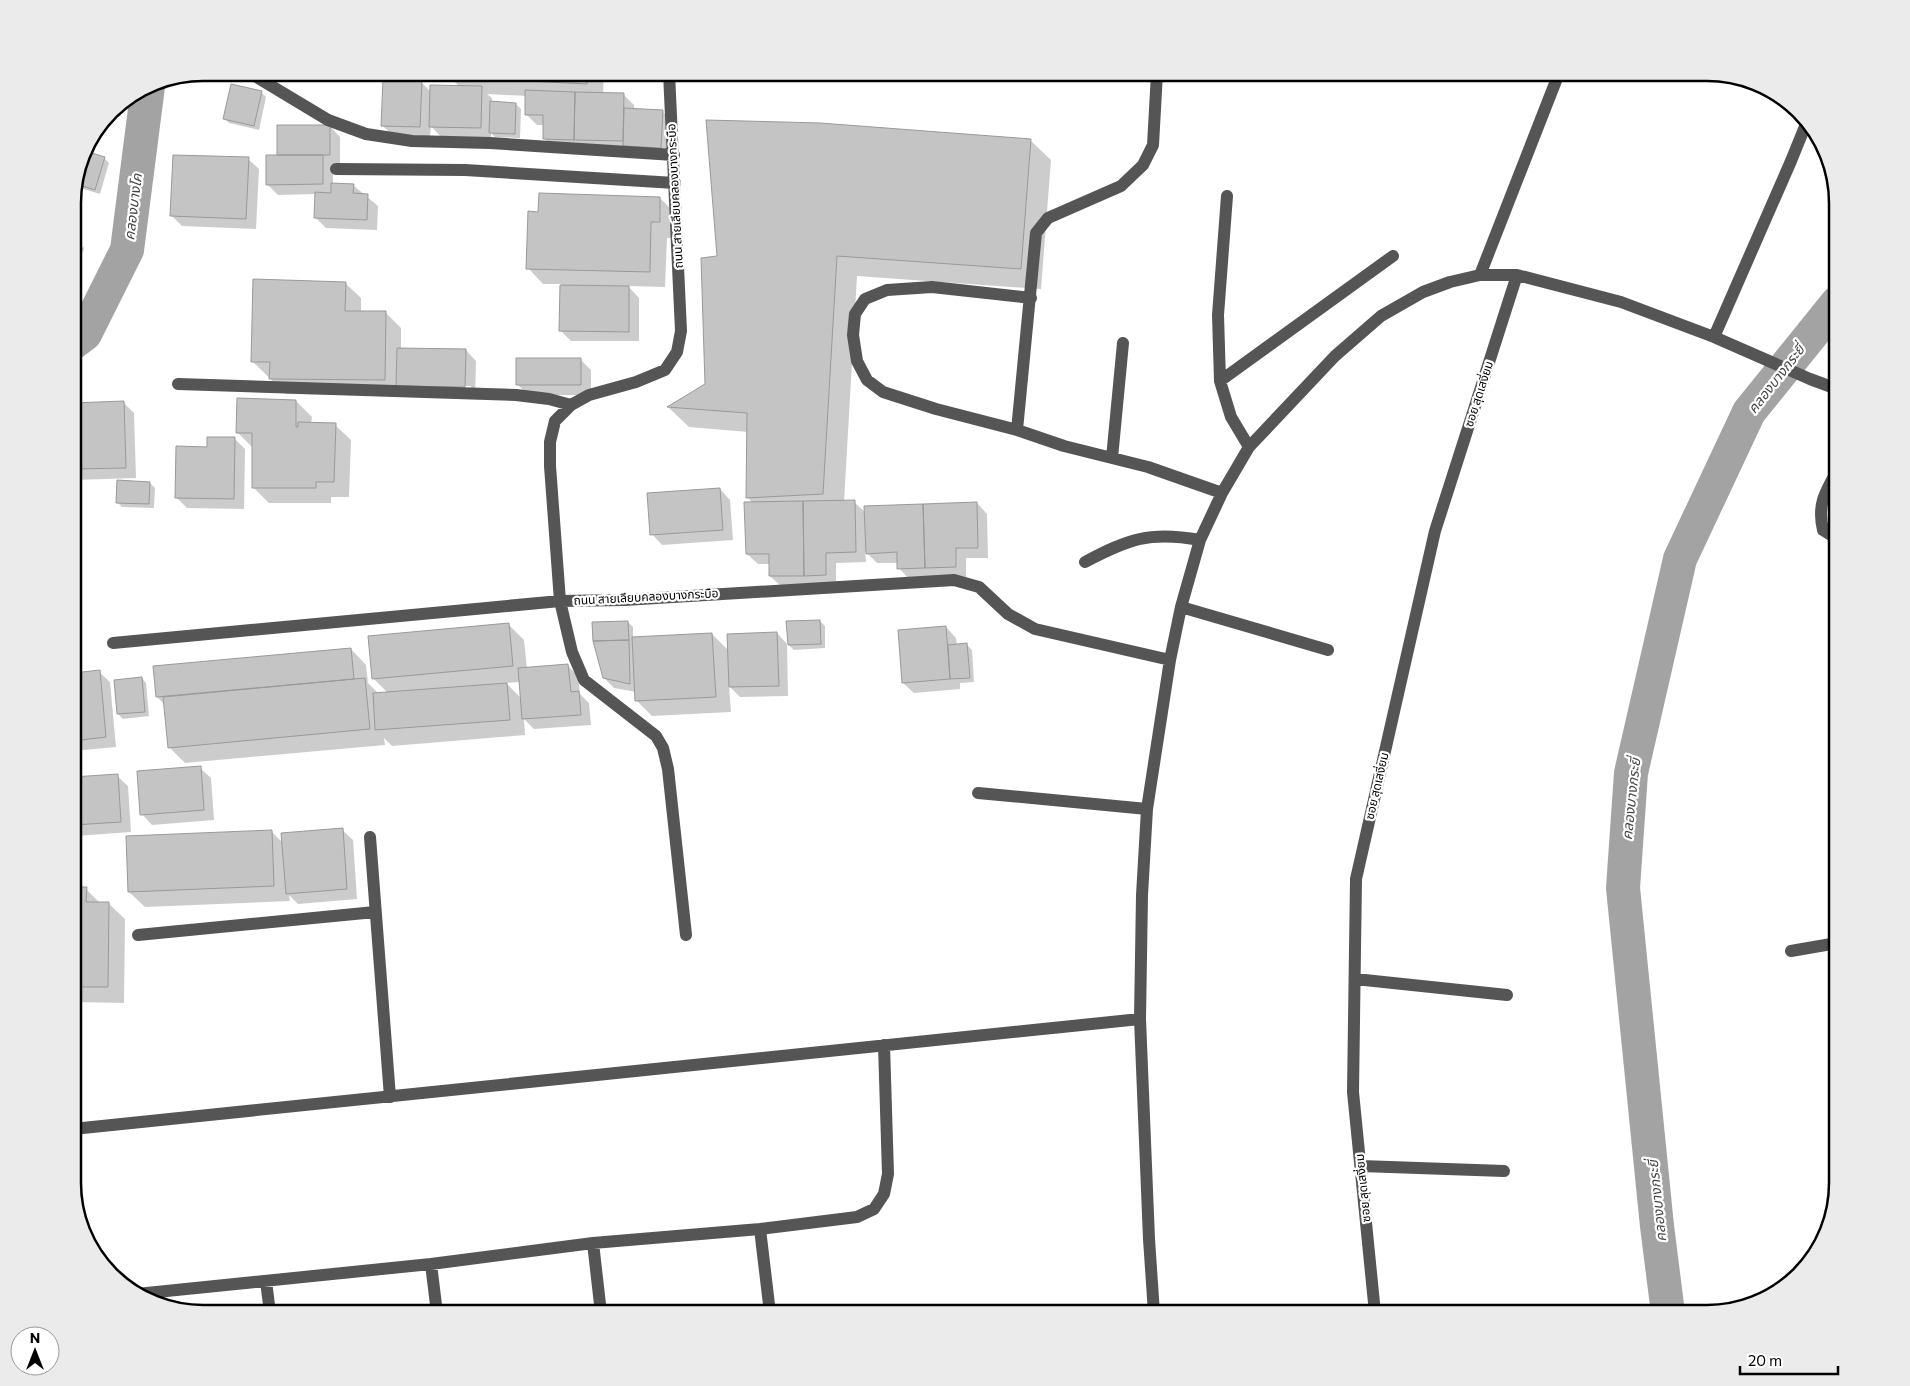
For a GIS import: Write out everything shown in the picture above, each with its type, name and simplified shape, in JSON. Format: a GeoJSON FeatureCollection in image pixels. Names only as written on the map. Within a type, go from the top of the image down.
{"type":"FeatureCollection","features":[{"type":"Feature","properties":{"kind":"street"},"geometry":{"type":"LineString","coordinates":[[265,81],[328,120],[366,134],[412,141],[490,143],[674,155]]}},
{"type":"Feature","properties":{"kind":"street","name":"ถนน สายเลียบคลองบางกระบือ"},"geometry":{"type":"LineString","coordinates":[[670,81],[681,331],[677,352],[665,370],[636,382],[590,395],[571,405],[555,421],[550,442],[550,466],[560,601],[624,600],[954,580],[979,587],[1008,614],[1035,629],[1170,660]]}},
{"type":"Feature","properties":{"kind":"street"},"geometry":{"type":"LineString","coordinates":[[1016,430],[1031,298],[1036,233],[1048,218],[1121,186],[1143,165],[1153,145],[1157,81]]}},
{"type":"Feature","properties":{"kind":"street"},"geometry":{"type":"LineString","coordinates":[[1480,274],[1555,81]]}},
{"type":"Feature","properties":{"kind":"street"},"geometry":{"type":"LineString","coordinates":[[1714,337],[1804,130]]}},
{"type":"Feature","properties":{"kind":"street"},"geometry":{"type":"LineString","coordinates":[[336,169],[465,170],[675,183]]}},
{"type":"Feature","properties":{"kind":"street"},"geometry":{"type":"LineString","coordinates":[[1227,196],[1218,315],[1220,381],[1231,417],[1249,447]]}},
{"type":"Feature","properties":{"kind":"street"},"geometry":{"type":"LineString","coordinates":[[1220,381],[1393,256]]}},
{"type":"Feature","properties":{"kind":"street"},"geometry":{"type":"LineString","coordinates":[[1153,1305],[1140,1018],[1142,896],[1147,809],[1170,660],[1181,607],[1200,540],[1222,493],[1249,447],[1335,356],[1381,316],[1422,292],[1480,274],[1517,274],[1621,302],[1714,337],[1829,386]]}},
{"type":"Feature","properties":{"kind":"street","name":"ซอย สุดเสงี่ยม"},"geometry":{"type":"LineString","coordinates":[[1374,1305],[1353,1092],[1356,879],[1435,532],[1517,274]]}},
{"type":"Feature","properties":{"kind":"street"},"geometry":{"type":"LineString","coordinates":[[1031,298],[932,287],[887,290],[865,299],[855,314],[853,335],[857,360],[867,380],[883,392],[1016,430],[1064,446],[1148,467],[1222,493]]}},
{"type":"Feature","properties":{"kind":"street"},"geometry":{"type":"LineString","coordinates":[[1112,458],[1123,343]]}},
{"type":"Feature","properties":{"kind":"street"},"geometry":{"type":"LineString","coordinates":[[178,384],[516,396],[549,399],[571,405]]}},
{"type":"Feature","properties":{"kind":"street"},"geometry":{"type":"LineString","coordinates":[[1829,485],[1823,495],[1820,516],[1823,530],[1829,534]]}},
{"type":"Feature","properties":{"kind":"street"},"geometry":{"type":"LineString","coordinates":[[1085,562],[1117,546],[1149,536],[1177,536],[1200,540]]}},
{"type":"Feature","properties":{"kind":"street"},"geometry":{"type":"LineString","coordinates":[[113,643],[560,601],[572,652],[584,680],[656,736],[662,748],[668,769],[686,935]]}},
{"type":"Feature","properties":{"kind":"street"},"geometry":{"type":"LineString","coordinates":[[1181,607],[1328,650]]}},
{"type":"Feature","properties":{"kind":"street"},"geometry":{"type":"LineString","coordinates":[[978,793],[1147,809]]}},
{"type":"Feature","properties":{"kind":"street"},"geometry":{"type":"LineString","coordinates":[[370,837],[390,1097]]}},
{"type":"Feature","properties":{"kind":"street"},"geometry":{"type":"LineString","coordinates":[[138,935],[375,912]]}},
{"type":"Feature","properties":{"kind":"street"},"geometry":{"type":"LineString","coordinates":[[1791,951],[1829,945]]}},
{"type":"Feature","properties":{"kind":"street"},"geometry":{"type":"LineString","coordinates":[[1355,979],[1507,995]]}},
{"type":"Feature","properties":{"kind":"street"},"geometry":{"type":"LineString","coordinates":[[82,1128],[1140,1018]]}},
{"type":"Feature","properties":{"kind":"street"},"geometry":{"type":"LineString","coordinates":[[151,1293],[431,1264],[593,1243],[760,1229],[857,1218],[874,1209],[884,1194],[888,1174],[884,1045]]}},
{"type":"Feature","properties":{"kind":"street"},"geometry":{"type":"LineString","coordinates":[[1361,1166],[1504,1171]]}},
{"type":"Feature","properties":{"kind":"street"},"geometry":{"type":"LineString","coordinates":[[760,1229],[769,1305]]}},
{"type":"Feature","properties":{"kind":"street"},"geometry":{"type":"LineString","coordinates":[[593,1243],[600,1305]]}},
{"type":"Feature","properties":{"kind":"street"},"geometry":{"type":"LineString","coordinates":[[431,1264],[436,1305]]}},
{"type":"Feature","properties":{"kind":"street"},"geometry":{"type":"LineString","coordinates":[[266,1281],[269,1305]]}},
{"type":"Feature","properties":{"kind":"building"},"geometry":{"type":"Polygon","coordinates":[[[383,81],[422,81],[420,127],[381,126],[383,81]]]}},
{"type":"Feature","properties":{"kind":"building"},"geometry":{"type":"Polygon","coordinates":[[[527,81],[587,81],[587,84],[527,81]]]}},
{"type":"Feature","properties":{"kind":"building"},"geometry":{"type":"Polygon","coordinates":[[[231,84],[262,91],[254,126],[223,119],[231,84]]]}},
{"type":"Feature","properties":{"kind":"building"},"geometry":{"type":"Polygon","coordinates":[[[430,85],[482,86],[481,128],[429,127],[430,85]]]}},
{"type":"Feature","properties":{"kind":"building"},"geometry":{"type":"Polygon","coordinates":[[[525,90],[575,92],[574,140],[543,139],[543,115],[525,115],[525,90]]]}},
{"type":"Feature","properties":{"kind":"building"},"geometry":{"type":"Polygon","coordinates":[[[575,92],[624,93],[623,141],[574,140],[575,92]]]}},
{"type":"Feature","properties":{"kind":"building"},"geometry":{"type":"Polygon","coordinates":[[[490,101],[516,103],[515,134],[489,133],[490,101]]]}},
{"type":"Feature","properties":{"kind":"building"},"geometry":{"type":"Polygon","coordinates":[[[624,108],[663,110],[661,148],[623,146],[624,108]]]}},
{"type":"Feature","properties":{"kind":"building"},"geometry":{"type":"Polygon","coordinates":[[[706,120],[820,123],[1031,139],[1021,269],[837,256],[823,494],[746,498],[747,413],[667,407],[705,384],[701,258],[717,256],[706,120]]]}},
{"type":"Feature","properties":{"kind":"building"},"geometry":{"type":"Polygon","coordinates":[[[277,125],[330,125],[330,155],[277,155],[277,125]]]}},
{"type":"Feature","properties":{"kind":"building"},"geometry":{"type":"Polygon","coordinates":[[[92,153],[105,157],[95,190],[83,186],[85,172],[92,153]]]}},
{"type":"Feature","properties":{"kind":"building"},"geometry":{"type":"Polygon","coordinates":[[[173,155],[249,157],[246,219],[170,216],[173,155]]]}},
{"type":"Feature","properties":{"kind":"building"},"geometry":{"type":"Polygon","coordinates":[[[266,155],[323,155],[323,184],[266,185],[266,155]]]}},
{"type":"Feature","properties":{"kind":"building"},"geometry":{"type":"Polygon","coordinates":[[[331,183],[354,184],[353,193],[368,194],[367,220],[314,218],[315,192],[331,193],[331,183]]]}},
{"type":"Feature","properties":{"kind":"building"},"geometry":{"type":"Polygon","coordinates":[[[539,193],[660,197],[660,222],[651,222],[650,272],[526,269],[528,211],[538,212],[539,193]]]}},
{"type":"Feature","properties":{"kind":"building"},"geometry":{"type":"Polygon","coordinates":[[[253,279],[346,282],[345,311],[386,311],[385,380],[269,379],[270,362],[251,362],[253,279]]]}},
{"type":"Feature","properties":{"kind":"building"},"geometry":{"type":"Polygon","coordinates":[[[560,285],[629,286],[629,332],[559,331],[560,285]]]}},
{"type":"Feature","properties":{"kind":"building"},"geometry":{"type":"Polygon","coordinates":[[[397,348],[466,349],[465,387],[396,386],[397,348]]]}},
{"type":"Feature","properties":{"kind":"building"},"geometry":{"type":"Polygon","coordinates":[[[516,358],[581,358],[581,385],[516,385],[516,358]]]}},
{"type":"Feature","properties":{"kind":"building"},"geometry":{"type":"Polygon","coordinates":[[[237,398],[296,400],[296,427],[298,427],[298,422],[336,423],[334,482],[316,482],[316,488],[252,488],[252,433],[236,433],[237,398]]]}},
{"type":"Feature","properties":{"kind":"building"},"geometry":{"type":"Polygon","coordinates":[[[124,401],[126,468],[82,469],[82,403],[124,401]]]}},
{"type":"Feature","properties":{"kind":"building"},"geometry":{"type":"Polygon","coordinates":[[[207,437],[235,437],[234,499],[175,498],[176,446],[207,447],[207,437]]]}},
{"type":"Feature","properties":{"kind":"building"},"geometry":{"type":"Polygon","coordinates":[[[117,480],[150,482],[149,504],[116,503],[117,480]]]}},
{"type":"Feature","properties":{"kind":"building"},"geometry":{"type":"Polygon","coordinates":[[[720,488],[723,530],[650,535],[647,493],[720,488]]]}},
{"type":"Feature","properties":{"kind":"building"},"geometry":{"type":"Polygon","coordinates":[[[855,500],[856,552],[826,553],[826,575],[804,576],[803,501],[855,500]]]}},
{"type":"Feature","properties":{"kind":"building"},"geometry":{"type":"Polygon","coordinates":[[[803,501],[804,576],[769,576],[769,554],[746,554],[744,502],[803,501]]]}},
{"type":"Feature","properties":{"kind":"building"},"geometry":{"type":"Polygon","coordinates":[[[977,502],[978,548],[956,548],[956,567],[925,568],[923,504],[977,502]]]}},
{"type":"Feature","properties":{"kind":"building"},"geometry":{"type":"Polygon","coordinates":[[[923,504],[925,568],[897,569],[897,552],[866,554],[864,506],[923,504]]]}},
{"type":"Feature","properties":{"kind":"building"},"geometry":{"type":"Polygon","coordinates":[[[820,620],[821,644],[788,645],[786,621],[820,620]]]}},
{"type":"Feature","properties":{"kind":"building"},"geometry":{"type":"Polygon","coordinates":[[[628,621],[629,640],[593,641],[592,622],[628,621]]]}},
{"type":"Feature","properties":{"kind":"building"},"geometry":{"type":"Polygon","coordinates":[[[509,623],[513,666],[372,679],[368,636],[509,623]]]}},
{"type":"Feature","properties":{"kind":"building"},"geometry":{"type":"Polygon","coordinates":[[[946,626],[950,679],[902,683],[898,630],[946,626]]]}},
{"type":"Feature","properties":{"kind":"building"},"geometry":{"type":"Polygon","coordinates":[[[777,632],[779,686],[729,687],[727,634],[777,632]]]}},
{"type":"Feature","properties":{"kind":"building"},"geometry":{"type":"Polygon","coordinates":[[[712,633],[716,697],[635,701],[632,637],[712,633]]]}},
{"type":"Feature","properties":{"kind":"building"},"geometry":{"type":"Polygon","coordinates":[[[629,640],[630,684],[603,678],[593,641],[629,640]]]}},
{"type":"Feature","properties":{"kind":"building"},"geometry":{"type":"Polygon","coordinates":[[[967,643],[970,678],[950,679],[948,645],[967,643]]]}},
{"type":"Feature","properties":{"kind":"building"},"geometry":{"type":"Polygon","coordinates":[[[351,648],[354,679],[156,697],[153,666],[351,648]]]}},
{"type":"Feature","properties":{"kind":"building"},"geometry":{"type":"Polygon","coordinates":[[[568,664],[571,692],[579,691],[581,715],[522,719],[518,668],[568,664]]]}},
{"type":"Feature","properties":{"kind":"building"},"geometry":{"type":"Polygon","coordinates":[[[100,670],[106,737],[82,740],[82,672],[100,670]]]}},
{"type":"Feature","properties":{"kind":"building"},"geometry":{"type":"Polygon","coordinates":[[[142,677],[145,712],[117,714],[114,680],[142,677]]]}},
{"type":"Feature","properties":{"kind":"building"},"geometry":{"type":"Polygon","coordinates":[[[365,678],[370,729],[168,748],[163,697],[365,678]]]}},
{"type":"Feature","properties":{"kind":"building"},"geometry":{"type":"Polygon","coordinates":[[[507,683],[510,720],[375,730],[373,693],[507,683]]]}},
{"type":"Feature","properties":{"kind":"building"},"geometry":{"type":"Polygon","coordinates":[[[201,766],[204,810],[140,815],[137,771],[201,766]]]}},
{"type":"Feature","properties":{"kind":"building"},"geometry":{"type":"Polygon","coordinates":[[[118,774],[121,822],[82,824],[82,776],[118,774]]]}},
{"type":"Feature","properties":{"kind":"building"},"geometry":{"type":"Polygon","coordinates":[[[343,828],[347,889],[286,894],[281,833],[343,828]]]}},
{"type":"Feature","properties":{"kind":"building"},"geometry":{"type":"Polygon","coordinates":[[[272,830],[274,886],[128,892],[126,836],[272,830]]]}},
{"type":"Feature","properties":{"kind":"building"},"geometry":{"type":"Polygon","coordinates":[[[82,887],[87,887],[86,902],[109,902],[108,987],[82,987],[82,887]]]}},
{"type":"Feature","properties":{"kind":"waterway","name":"คลองบางโค"},"geometry":{"type":"LineString","coordinates":[[82,336],[85,334],[127,250],[147,96]]}},
{"type":"Feature","properties":{"kind":"waterway","name":"คลองบางกระยี่"},"geometry":{"type":"LineString","coordinates":[[1667,1305],[1657,1226],[1623,888],[1631,773],[1680,559],[1749,412],[1829,313]]}}]}
